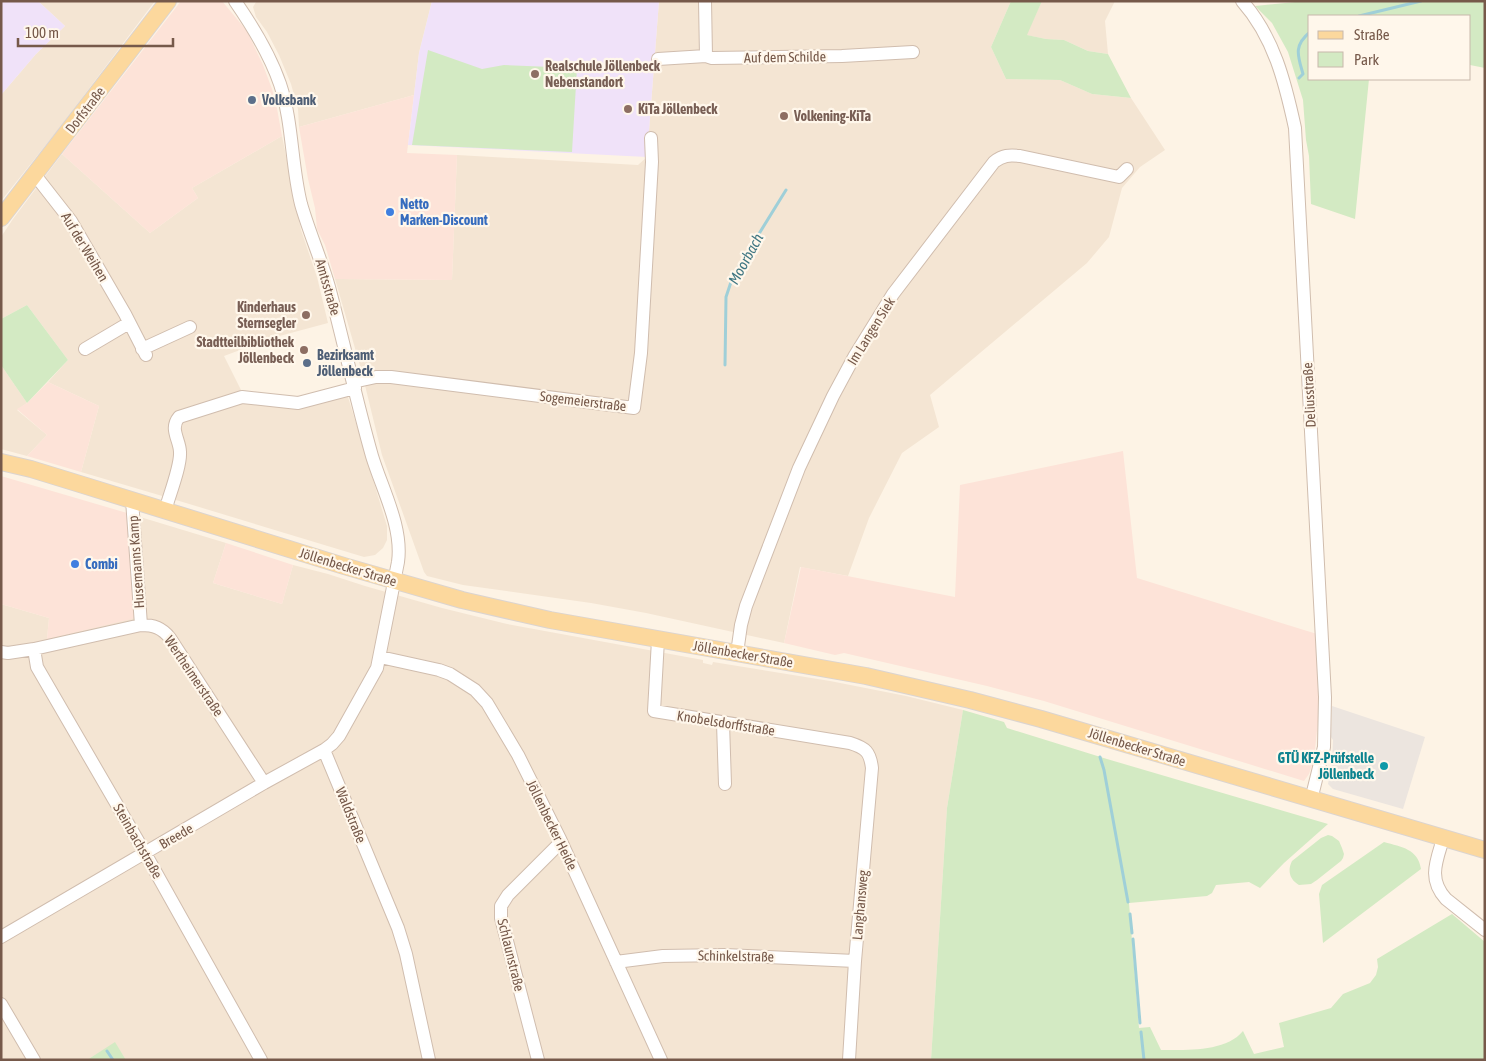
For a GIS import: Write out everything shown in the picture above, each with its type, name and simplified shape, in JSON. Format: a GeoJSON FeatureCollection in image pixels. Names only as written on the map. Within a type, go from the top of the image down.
{"type":"FeatureCollection","features":[{"type":"Feature","properties":{"kind":"main road","name":"Dorfstraße"},"geometry":{"type":"LineString","coordinates":[[1,218],[168,1]]}},
{"type":"Feature","properties":{"kind":"main road","name":"Jöllenbecker Straße"},"geometry":{"type":"LineString","coordinates":[[1,462],[31,469],[454,598],[658,640],[866,676],[978,702],[1060,724],[1311,800],[1485,850]]}},
{"type":"Feature","properties":{"kind":"street"},"geometry":{"type":"LineString","coordinates":[[705,1],[706,56]]}},
{"type":"Feature","properties":{"kind":"street","name":"Deliusstraße"},"geometry":{"type":"LineString","coordinates":[[1242,1],[1267,35],[1286,87],[1295,128],[1326,697],[1324,747],[1311,800]]}},
{"type":"Feature","properties":{"kind":"street","name":"Amtsstraße"},"geometry":{"type":"LineString","coordinates":[[236,2],[261,44],[280,84],[288,114],[302,204],[328,285],[373,457],[399,540],[400,551],[394,581]]}},
{"type":"Feature","properties":{"kind":"street","name":"Auf dem Schilde"},"geometry":{"type":"LineString","coordinates":[[658,59],[706,56],[712,58],[842,56],[913,52]]}},
{"type":"Feature","properties":{"kind":"street","name":"Sogemeierstraße"},"geometry":{"type":"LineString","coordinates":[[354,385],[376,377],[391,377],[634,408],[641,353],[652,162],[651,138]]}},
{"type":"Feature","properties":{"kind":"street","name":"Im Langen Siek"},"geometry":{"type":"LineString","coordinates":[[737,653],[746,606],[799,468],[833,396],[854,357],[893,294],[994,162],[1000,157],[1008,155],[1020,156],[1119,177],[1127,169]]}},
{"type":"Feature","properties":{"kind":"street","name":"Auf der Weihen"},"geometry":{"type":"LineString","coordinates":[[35,174],[71,221],[144,352],[190,327]]}},
{"type":"Feature","properties":{"kind":"street"},"geometry":{"type":"LineString","coordinates":[[85,349],[129,323]]}},
{"type":"Feature","properties":{"kind":"street"},"geometry":{"type":"LineString","coordinates":[[165,511],[180,458],[175,428],[179,417],[242,398],[298,403],[354,385]]}},
{"type":"Feature","properties":{"kind":"street","name":"Husemanns Kamp"},"geometry":{"type":"LineString","coordinates":[[132,500],[141,624]]}},
{"type":"Feature","properties":{"kind":"street"},"geometry":{"type":"LineString","coordinates":[[324,750],[339,736],[377,668],[394,581]]}},
{"type":"Feature","properties":{"kind":"street"},"geometry":{"type":"LineString","coordinates":[[1,652],[8,653],[34,649],[141,624]]}},
{"type":"Feature","properties":{"kind":"street","name":"Wertheimerstraße"},"geometry":{"type":"LineString","coordinates":[[141,624],[159,627],[170,638],[264,783]]}},
{"type":"Feature","properties":{"kind":"street","name":"Knobelsdorffstraße"},"geometry":{"type":"LineString","coordinates":[[658,640],[654,711],[850,743],[860,746],[867,751]]}},
{"type":"Feature","properties":{"kind":"street","name":"Steinbachstraße"},"geometry":{"type":"LineString","coordinates":[[34,649],[37,667],[261,1060]]}},
{"type":"Feature","properties":{"kind":"street","name":"Jöllenbecker Heide"},"geometry":{"type":"LineString","coordinates":[[380,657],[439,670],[461,680],[475,690],[486,703],[518,756],[561,842],[661,1060]]}},
{"type":"Feature","properties":{"kind":"street"},"geometry":{"type":"LineString","coordinates":[[723,723],[725,784]]}},
{"type":"Feature","properties":{"kind":"street","name":"Breede"},"geometry":{"type":"LineString","coordinates":[[1,937],[264,783],[324,750]]}},
{"type":"Feature","properties":{"kind":"street","name":"Waldstraße"},"geometry":{"type":"LineString","coordinates":[[324,750],[398,928],[406,954],[429,1060]]}},
{"type":"Feature","properties":{"kind":"street","name":"Langhansweg"},"geometry":{"type":"LineString","coordinates":[[849,1060],[855,961],[872,768],[871,759],[867,751]]}},
{"type":"Feature","properties":{"kind":"street"},"geometry":{"type":"LineString","coordinates":[[1443,839],[1434,874],[1436,884],[1446,899],[1485,930]]}},
{"type":"Feature","properties":{"kind":"street","name":"Schlaunstraße"},"geometry":{"type":"LineString","coordinates":[[538,1060],[501,918],[501,911],[508,895],[561,842]]}},
{"type":"Feature","properties":{"kind":"street","name":"Schinkelstraße"},"geometry":{"type":"LineString","coordinates":[[616,962],[663,956],[718,955],[855,961]]}},
{"type":"Feature","properties":{"kind":"street"},"geometry":{"type":"LineString","coordinates":[[1,1004],[34,1060]]}},
{"type":"Feature","properties":{"kind":"shaded area"},"geometry":{"type":"Polygon","coordinates":[[[1,1],[38,1],[65,26],[36,54],[1,95],[1,1]]]}},
{"type":"Feature","properties":{"kind":"shaded area"},"geometry":{"type":"Polygon","coordinates":[[[38,1],[155,1],[57,131],[1,201],[1,95],[36,54],[65,26],[38,1]]]}},
{"type":"Feature","properties":{"kind":"shaded area"},"geometry":{"type":"Polygon","coordinates":[[[181,1],[222,1],[247,31],[272,89],[282,136],[192,188],[198,198],[150,233],[62,154],[181,1]]]}},
{"type":"Feature","properties":{"kind":"shaded area"},"geometry":{"type":"Polygon","coordinates":[[[432,1],[419,53],[414,95],[299,127],[298,109],[291,84],[267,32],[256,17],[253,7],[256,2],[432,1]]]}},
{"type":"Feature","properties":{"kind":"shaded area","name":"Realschule Jöllenbeck Nebenstandort"},"geometry":{"type":"Polygon","coordinates":[[[432,1],[659,1],[647,157],[408,145],[419,53],[432,1]]]}},
{"type":"Feature","properties":{"kind":"shaded area"},"geometry":{"type":"Polygon","coordinates":[[[659,1],[1011,1],[991,47],[1006,79],[1060,80],[1092,94],[1131,98],[1165,150],[1140,167],[1122,188],[1109,237],[1087,263],[930,395],[939,427],[902,453],[869,518],[848,576],[800,567],[784,643],[646,613],[591,603],[463,585],[427,576],[382,455],[361,369],[335,279],[452,280],[457,155],[638,165],[647,157],[659,1]]]}},
{"type":"Feature","properties":{"kind":"shaded area"},"geometry":{"type":"Polygon","coordinates":[[[1042,1],[1115,1],[1105,21],[1108,54],[1088,51],[1064,40],[1026,35],[1042,1]]]}},
{"type":"Feature","properties":{"kind":"shaded area"},"geometry":{"type":"Polygon","coordinates":[[[414,95],[407,153],[457,155],[452,280],[335,279],[325,245],[317,229],[315,208],[299,127],[414,95]]]}},
{"type":"Feature","properties":{"kind":"shaded area"},"geometry":{"type":"Polygon","coordinates":[[[282,136],[301,230],[317,277],[328,323],[272,338],[224,356],[243,394],[298,400],[345,387],[387,526],[387,540],[383,548],[375,555],[364,557],[81,472],[99,406],[48,382],[68,360],[27,305],[1,319],[1,237],[62,154],[150,233],[198,198],[192,188],[282,136]]]}},
{"type":"Feature","properties":{"kind":"shaded area"},"geometry":{"type":"Polygon","coordinates":[[[1,365],[27,403],[17,410],[47,435],[27,456],[1,449],[1,365]]]}},
{"type":"Feature","properties":{"kind":"shaded area"},"geometry":{"type":"Polygon","coordinates":[[[48,382],[99,406],[81,472],[27,456],[47,435],[17,409],[27,403],[48,382]]]}},
{"type":"Feature","properties":{"kind":"shaded area"},"geometry":{"type":"Polygon","coordinates":[[[1123,451],[1137,578],[1317,634],[1320,702],[1314,759],[1309,774],[1304,781],[1044,701],[844,653],[835,655],[784,643],[801,567],[955,597],[960,485],[1123,451]]]}},
{"type":"Feature","properties":{"kind":"shaded area"},"geometry":{"type":"Polygon","coordinates":[[[1,476],[127,513],[135,616],[132,619],[47,639],[49,618],[1,604],[1,476]]]}},
{"type":"Feature","properties":{"kind":"shaded area"},"geometry":{"type":"Polygon","coordinates":[[[127,513],[226,543],[213,583],[282,604],[293,565],[442,608],[507,624],[703,660],[703,663],[712,665],[713,662],[830,681],[906,696],[963,710],[947,808],[931,1060],[126,1060],[115,1043],[87,1060],[1,1060],[1,604],[49,618],[47,639],[127,513]]]}},
{"type":"Feature","properties":{"kind":"shaded area"},"geometry":{"type":"Polygon","coordinates":[[[226,543],[293,565],[282,604],[213,583],[226,543]]]}},
{"type":"Feature","properties":{"kind":"shaded area"},"geometry":{"type":"Polygon","coordinates":[[[1332,706],[1425,737],[1403,809],[1333,789],[1328,784],[1332,764],[1332,706]]]}},
{"type":"Feature","properties":{"kind":"green space"},"geometry":{"type":"Polygon","coordinates":[[[1011,1],[1042,1],[1027,35],[1064,40],[1088,51],[1108,54],[1131,98],[1092,94],[1060,80],[1006,79],[991,47],[1011,1]]]}},
{"type":"Feature","properties":{"kind":"green space"},"geometry":{"type":"Polygon","coordinates":[[[1305,1],[1485,1],[1485,68],[1471,65],[1471,15],[1308,15],[1308,80],[1369,80],[1355,219],[1311,204],[1309,156],[1303,100],[1288,52],[1272,23],[1255,6],[1305,1]]]}},
{"type":"Feature","properties":{"kind":"green space"},"geometry":{"type":"Polygon","coordinates":[[[428,50],[482,69],[504,65],[577,68],[572,152],[412,145],[428,50]]]}},
{"type":"Feature","properties":{"kind":"green space"},"geometry":{"type":"Polygon","coordinates":[[[27,305],[68,360],[27,403],[1,365],[1,319],[27,305]]]}},
{"type":"Feature","properties":{"kind":"green space"},"geometry":{"type":"Polygon","coordinates":[[[963,710],[1004,722],[1007,728],[1328,824],[1284,863],[1260,888],[1249,882],[1216,885],[1212,893],[1207,896],[1129,903],[1139,1028],[1150,1027],[1161,1050],[1193,1050],[1216,1046],[1236,1038],[1243,1031],[1254,1054],[1284,1047],[1279,1023],[1331,1008],[1343,994],[1370,983],[1376,975],[1377,959],[1452,914],[1485,942],[1485,1060],[931,1060],[947,808],[963,710]]]}},
{"type":"Feature","properties":{"kind":"green space"},"geometry":{"type":"Polygon","coordinates":[[[1328,835],[1339,841],[1344,854],[1341,861],[1311,884],[1299,885],[1293,881],[1290,875],[1292,861],[1321,838],[1328,835]]]}},
{"type":"Feature","properties":{"kind":"green space"},"geometry":{"type":"Polygon","coordinates":[[[1384,842],[1403,847],[1413,853],[1421,869],[1323,943],[1319,894],[1322,885],[1384,842]]]}},
{"type":"Feature","properties":{"kind":"green space"},"geometry":{"type":"Polygon","coordinates":[[[115,1042],[126,1060],[87,1060],[115,1042]]]}},
{"type":"Feature","properties":{"kind":"waterway","name":"Moorbach"},"geometry":{"type":"LineString","coordinates":[[1363,15],[1421,1]]}},
{"type":"Feature","properties":{"kind":"waterway","name":"Moorbach"},"geometry":{"type":"LineString","coordinates":[[1299,78],[1303,74],[1298,51],[1301,42],[1308,34]]}},
{"type":"Feature","properties":{"kind":"waterway","name":"Moorbach"},"geometry":{"type":"LineString","coordinates":[[725,365],[726,297],[733,276],[786,190]]}},
{"type":"Feature","properties":{"kind":"waterway"},"geometry":{"type":"LineString","coordinates":[[1100,757],[1128,902]]}},
{"type":"Feature","properties":{"kind":"waterway"},"geometry":{"type":"LineString","coordinates":[[1130,914],[1132,933]]}},
{"type":"Feature","properties":{"kind":"waterway"},"geometry":{"type":"LineString","coordinates":[[1133,939],[1140,1023]]}},
{"type":"Feature","properties":{"kind":"waterway"},"geometry":{"type":"LineString","coordinates":[[1141,1032],[1144,1060]]}},
{"type":"Feature","properties":{"kind":"waterway"},"geometry":{"type":"LineString","coordinates":[[107,1051],[113,1060]]}},
{"type":"Feature","properties":{"kind":"place","name":"Realschule Jöllenbeck Nebenstandort"},"geometry":{"type":"Point","coordinates":[535,74]}},
{"type":"Feature","properties":{"kind":"place","name":"Volksbank"},"geometry":{"type":"Point","coordinates":[252,100]}},
{"type":"Feature","properties":{"kind":"place","name":"KiTa Jöllenbeck"},"geometry":{"type":"Point","coordinates":[628,109]}},
{"type":"Feature","properties":{"kind":"place","name":"Volkening-KiTa"},"geometry":{"type":"Point","coordinates":[784,116]}},
{"type":"Feature","properties":{"kind":"place","name":"Netto Marken-Discount"},"geometry":{"type":"Point","coordinates":[390,212]}},
{"type":"Feature","properties":{"kind":"place","name":"Kinderhaus Sternsegler"},"geometry":{"type":"Point","coordinates":[306,315]}},
{"type":"Feature","properties":{"kind":"place","name":"Stadtteilbibliothek Jöllenbeck"},"geometry":{"type":"Point","coordinates":[304,350]}},
{"type":"Feature","properties":{"kind":"place","name":"Bezirksamt Jöllenbeck"},"geometry":{"type":"Point","coordinates":[307,363]}},
{"type":"Feature","properties":{"kind":"place","name":"Combi"},"geometry":{"type":"Point","coordinates":[75,564]}},
{"type":"Feature","properties":{"kind":"place","name":"GTÜ KFZ-Prüfstelle Jöllenbeck"},"geometry":{"type":"Point","coordinates":[1384,766]}}]}
